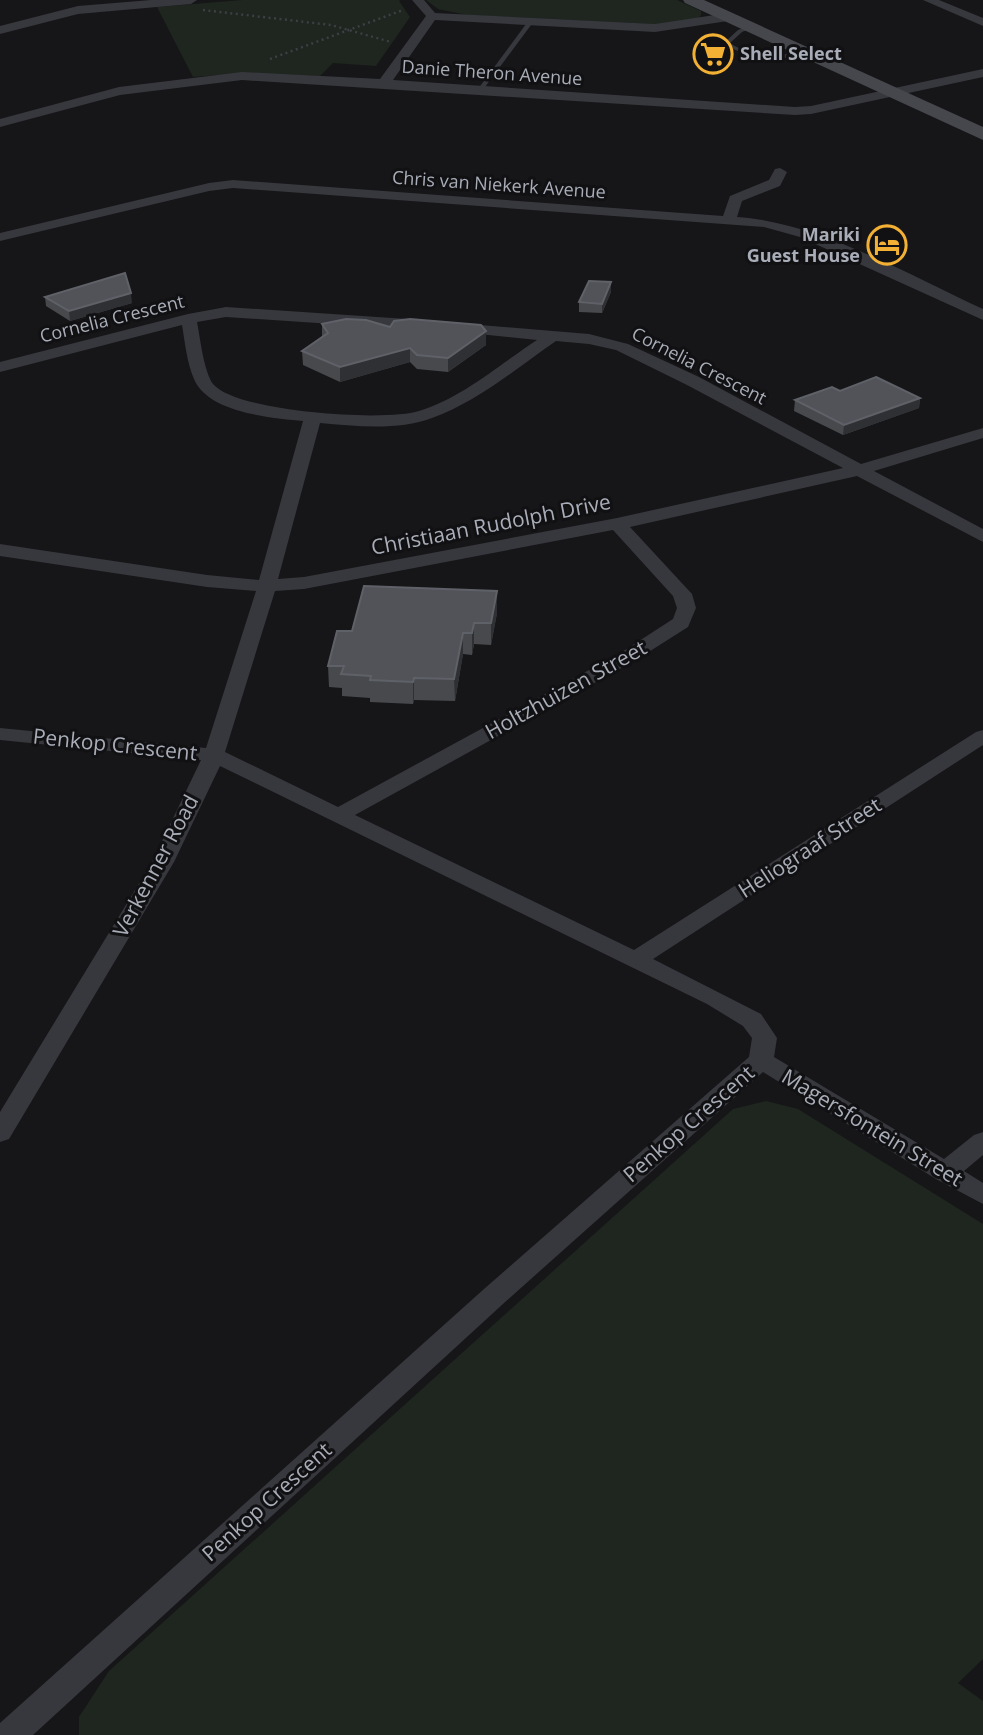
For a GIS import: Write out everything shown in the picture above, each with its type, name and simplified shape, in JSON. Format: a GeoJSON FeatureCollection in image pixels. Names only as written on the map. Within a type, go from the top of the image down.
{"type":"FeatureCollection","features":[{"type":"Feature","properties":{"kind":"street"},"geometry":{"type":"LineString","coordinates":[[691,0],[983,134]]}},
{"type":"Feature","properties":{"kind":"street"},"geometry":{"type":"LineString","coordinates":[[929,0],[983,22]]}},
{"type":"Feature","properties":{"kind":"street"},"geometry":{"type":"LineString","coordinates":[[419,2],[432,16],[531,22],[655,28],[728,17]]}},
{"type":"Feature","properties":{"kind":"street"},"geometry":{"type":"LineString","coordinates":[[0,30],[78,10],[193,5]]}},
{"type":"Feature","properties":{"kind":"street"},"geometry":{"type":"LineString","coordinates":[[384,82],[432,16]]}},
{"type":"Feature","properties":{"kind":"street","name":"Danie Theron Avenue"},"geometry":{"type":"LineString","coordinates":[[0,123],[119,90],[242,76],[384,82],[795,111],[811,110],[983,73]]}},
{"type":"Feature","properties":{"kind":"street"},"geometry":{"type":"LineString","coordinates":[[727,221],[734,208],[735,199],[773,185],[779,180],[780,172]]}},
{"type":"Feature","properties":{"kind":"street","name":"Chris van Niekerk Avenue"},"geometry":{"type":"LineString","coordinates":[[0,237],[209,187],[233,184],[765,223],[790,228],[983,315]]}},
{"type":"Feature","properties":{"kind":"street","name":"Cornelia Crescent"},"geometry":{"type":"LineString","coordinates":[[0,367],[188,319],[226,312],[259,312],[598,341],[635,353],[694,381],[983,536]]}},
{"type":"Feature","properties":{"kind":"street"},"geometry":{"type":"LineString","coordinates":[[188,319],[202,379],[213,393],[233,403],[313,416],[389,421],[424,415],[461,396],[553,336]]}},
{"type":"Feature","properties":{"kind":"street","name":"Verkenner Road"},"geometry":{"type":"LineString","coordinates":[[0,1133],[163,862],[214,755],[267,586],[313,416]]}},
{"type":"Feature","properties":{"kind":"street","name":"Christiaan Rudolph Drive"},"geometry":{"type":"LineString","coordinates":[[0,550],[194,580],[267,586],[328,580],[617,524],[858,470],[983,433]]}},
{"type":"Feature","properties":{"kind":"street","name":"Holtzhuizen Street"},"geometry":{"type":"LineString","coordinates":[[337,816],[629,656],[681,623],[687,615],[687,605],[682,594],[617,524]]}},
{"type":"Feature","properties":{"kind":"street","name":"Penkop Crescent"},"geometry":{"type":"LineString","coordinates":[[0,734],[214,755],[637,959],[752,1020],[765,1038],[761,1060],[494,1296],[10,1735]]}},
{"type":"Feature","properties":{"kind":"street","name":"Heliograaf Street"},"geometry":{"type":"LineString","coordinates":[[637,959],[983,736]]}},
{"type":"Feature","properties":{"kind":"street","name":"Magersfontein Street"},"geometry":{"type":"LineString","coordinates":[[761,1060],[983,1195]]}},
{"type":"Feature","properties":{"kind":"street"},"geometry":{"type":"LineString","coordinates":[[945,1172],[983,1141]]}},
{"type":"Feature","properties":{"kind":"lane"},"geometry":{"type":"LineString","coordinates":[[480,90],[531,22]]}},
{"type":"Feature","properties":{"kind":"lane"},"geometry":{"type":"LineString","coordinates":[[750,27],[728,40],[730,47],[772,55],[812,55]]}},
{"type":"Feature","properties":{"kind":"path"},"geometry":{"type":"LineString","coordinates":[[242,76],[239,70],[419,2]]}},
{"type":"Feature","properties":{"kind":"path"},"geometry":{"type":"LineString","coordinates":[[193,5],[331,25],[409,47]]}},
{"type":"Feature","properties":{"kind":"shaded area"},"geometry":{"type":"Polygon","coordinates":[[[242,0],[401,0],[399,1],[410,17],[376,66],[333,63],[320,76],[247,73],[193,77],[157,7],[242,0]]]}},
{"type":"Feature","properties":{"kind":"shaded area"},"geometry":{"type":"Polygon","coordinates":[[[426,0],[677,0],[701,11],[701,15],[698,19],[673,25],[467,15],[438,9],[426,0]]]}},
{"type":"Feature","properties":{"kind":"shaded area"},"geometry":{"type":"Polygon","coordinates":[[[766,1101],[798,1109],[983,1224],[983,1659],[958,1683],[983,1701],[983,1735],[79,1735],[79,1717],[109,1671],[733,1109],[766,1101]]]}},
{"type":"Feature","properties":{"kind":"building"},"geometry":{"type":"Polygon","coordinates":[[[125,273],[131,293],[69,311],[45,297],[125,273]]]}},
{"type":"Feature","properties":{"kind":"building"},"geometry":{"type":"Polygon","coordinates":[[[589,281],[611,282],[602,304],[579,302],[589,281]]]}},
{"type":"Feature","properties":{"kind":"building"},"geometry":{"type":"Polygon","coordinates":[[[346,319],[366,320],[390,327],[394,321],[410,319],[481,325],[486,331],[448,358],[417,355],[410,348],[340,367],[302,351],[328,333],[322,324],[346,319]]]}},
{"type":"Feature","properties":{"kind":"building"},"geometry":{"type":"Polygon","coordinates":[[[876,377],[920,398],[844,425],[795,400],[832,387],[840,391],[876,377]]]}},
{"type":"Feature","properties":{"kind":"building"},"geometry":{"type":"Polygon","coordinates":[[[364,586],[497,591],[491,623],[474,623],[472,633],[463,633],[454,679],[414,678],[413,682],[370,680],[371,676],[341,674],[344,666],[328,666],[337,631],[352,631],[364,586]]]}},
{"type":"Feature","properties":{"kind":"place","name":"Shell Select"},"geometry":{"type":"Point","coordinates":[713,54]}},
{"type":"Feature","properties":{"kind":"place","name":"Mariki Guest House"},"geometry":{"type":"Point","coordinates":[887,245]}}]}
